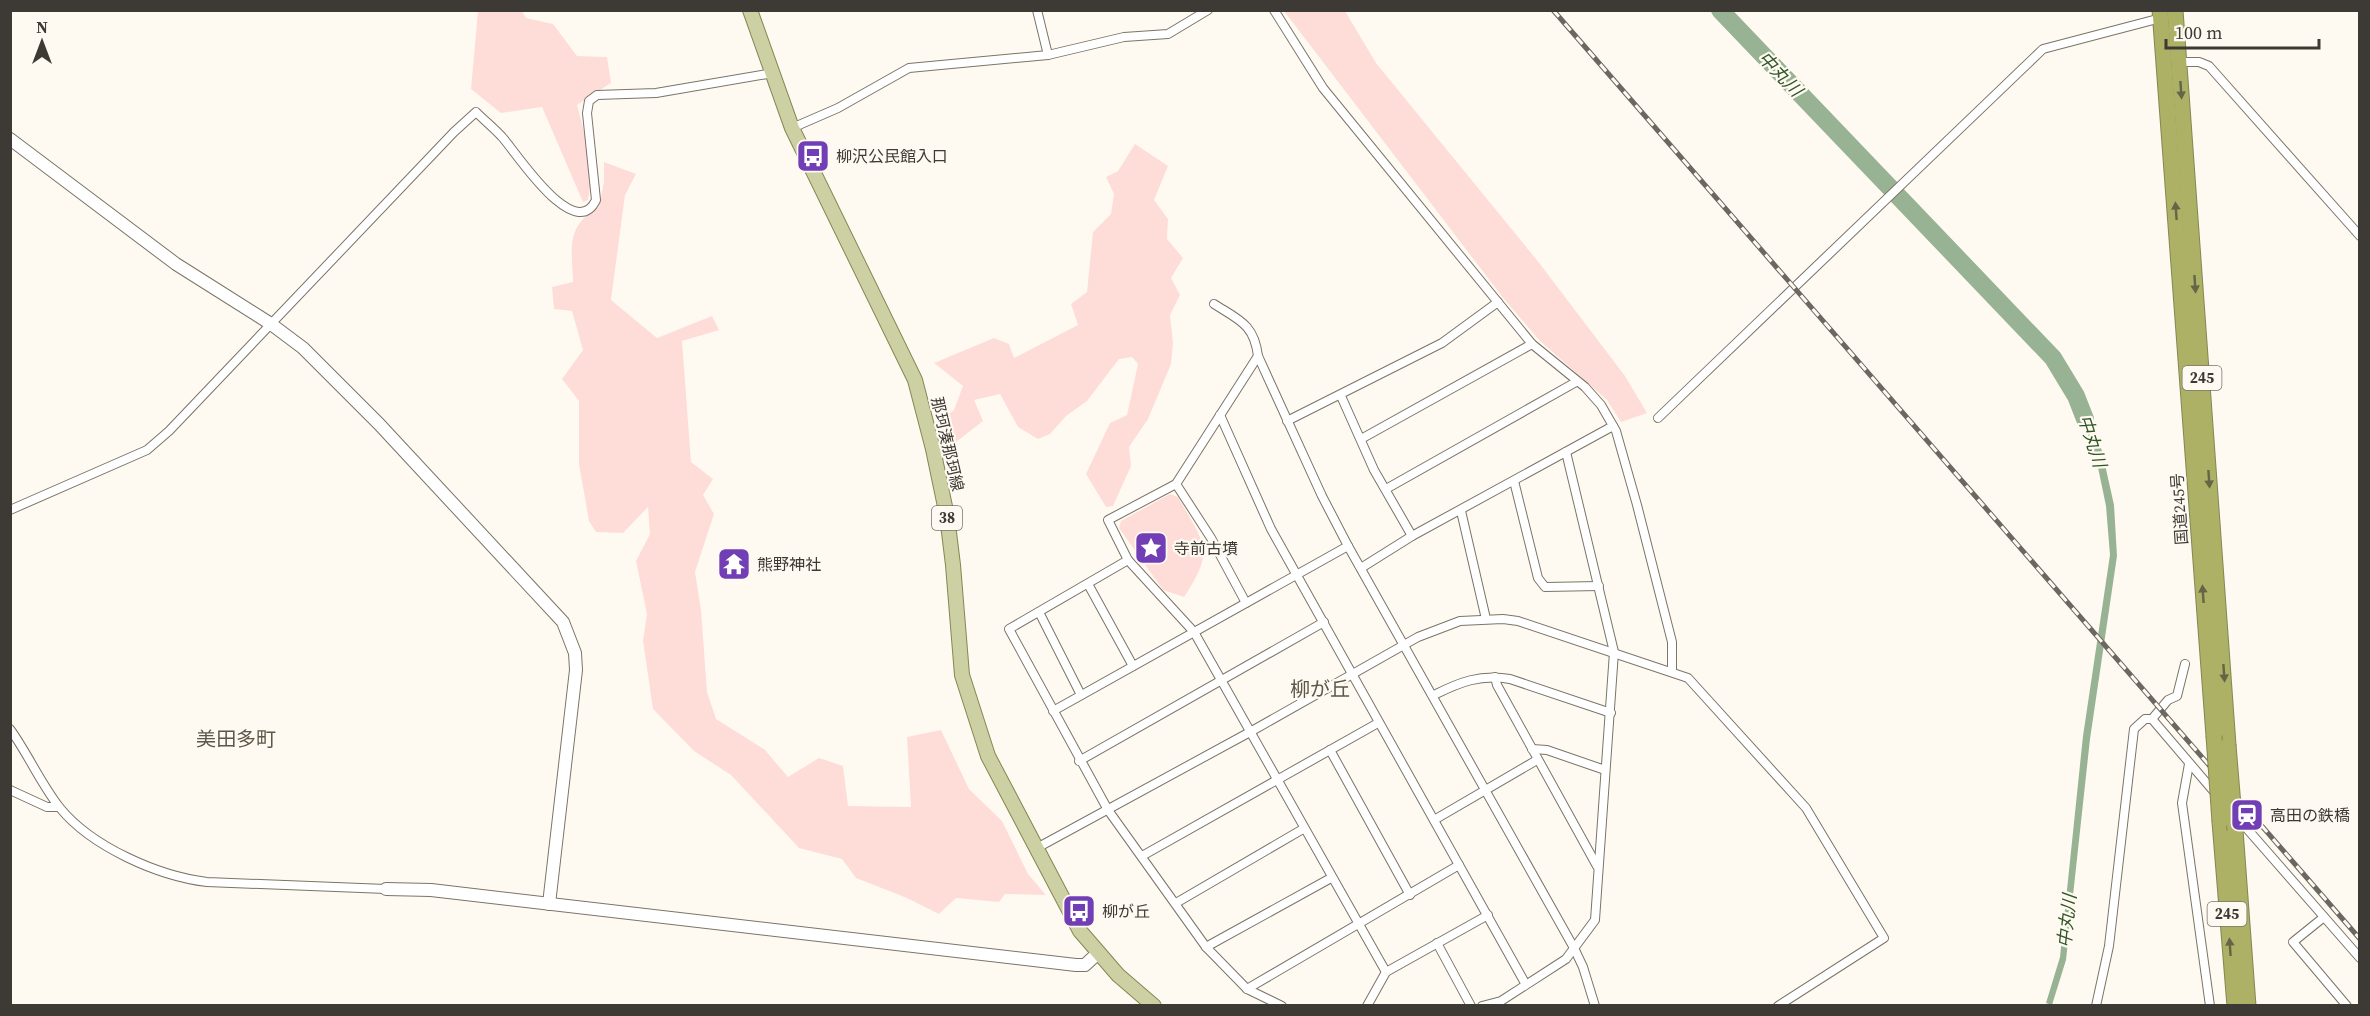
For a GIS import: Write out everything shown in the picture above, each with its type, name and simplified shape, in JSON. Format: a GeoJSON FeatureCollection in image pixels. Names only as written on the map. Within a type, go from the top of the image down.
{"type":"FeatureCollection","features":[{"type":"Feature","properties":{"kind":"highway","name":"国道245号"},"geometry":{"type":"LineString","coordinates":[[2175,10],[2248,1005]]}},
{"type":"Feature","properties":{"kind":"highway","name":"国道245号"},"geometry":{"type":"LineString","coordinates":[[2160,14],[2235,1005]]}},
{"type":"Feature","properties":{"kind":"main road","name":"那珂湊那珂線"},"geometry":{"type":"LineString","coordinates":[[750,10],[792,128],[915,380],[947,516],[962,675],[988,756],[1066,908],[1098,953],[1118,975],[1154,1005]]}},
{"type":"Feature","properties":{"kind":"street"},"geometry":{"type":"LineString","coordinates":[[1037,10],[1048,55]]}},
{"type":"Feature","properties":{"kind":"street"},"geometry":{"type":"LineString","coordinates":[[792,128],[838,108],[909,68],[1048,55],[1124,37],[1168,34],[1208,10]]}},
{"type":"Feature","properties":{"kind":"street"},"geometry":{"type":"LineString","coordinates":[[1274,10],[1323,88],[1497,302],[1532,344],[1576,382],[1586,387],[1601,405],[1613,426],[1637,505],[1672,642],[1672,671]]}},
{"type":"Feature","properties":{"kind":"street"},"geometry":{"type":"LineString","coordinates":[[1658,418],[2043,49],[2160,14]]}},
{"type":"Feature","properties":{"kind":"street"},"geometry":{"type":"LineString","coordinates":[[2179,62],[2199,62],[2209,66],[2360,236]]}},
{"type":"Feature","properties":{"kind":"street"},"geometry":{"type":"LineString","coordinates":[[10,510],[147,450],[169,431],[454,132],[476,112],[502,136],[553,199],[565,208],[585,212],[592,208],[596,200],[587,113],[590,101],[597,95],[656,93],[773,73]]}},
{"type":"Feature","properties":{"kind":"street"},"geometry":{"type":"LineString","coordinates":[[10,139],[176,264],[271,324],[322,366],[553,608],[570,636],[576,670],[549,904]]}},
{"type":"Feature","properties":{"kind":"street"},"geometry":{"type":"LineString","coordinates":[[1287,421],[1341,396],[1442,343],[1497,302]]}},
{"type":"Feature","properties":{"kind":"street"},"geometry":{"type":"LineString","coordinates":[[1214,304],[1248,326],[1255,338],[1258,356],[1287,421],[1348,546],[1434,695],[1574,948],[1583,966],[1595,1005]]}},
{"type":"Feature","properties":{"kind":"street"},"geometry":{"type":"LineString","coordinates":[[1361,439],[1532,344]]}},
{"type":"Feature","properties":{"kind":"street"},"geometry":{"type":"LineString","coordinates":[[1258,356],[1176,484],[1108,520],[1128,560],[1194,632],[1278,779],[1303,829],[1386,972]]}},
{"type":"Feature","properties":{"kind":"street"},"geometry":{"type":"LineString","coordinates":[[1386,489],[1576,382]]}},
{"type":"Feature","properties":{"kind":"street"},"geometry":{"type":"LineString","coordinates":[[1341,396],[1374,470],[1412,536]]}},
{"type":"Feature","properties":{"kind":"street"},"geometry":{"type":"LineString","coordinates":[[1220,415],[1270,529],[1298,574],[1378,723],[1525,983]]}},
{"type":"Feature","properties":{"kind":"street"},"geometry":{"type":"LineString","coordinates":[[1361,568],[1412,536],[1613,426]]}},
{"type":"Feature","properties":{"kind":"street"},"geometry":{"type":"LineString","coordinates":[[1482,1005],[1501,1001],[1566,958],[1595,920],[1597,866],[1611,713],[1614,652],[1566,452]]}},
{"type":"Feature","properties":{"kind":"street"},"geometry":{"type":"LineString","coordinates":[[1514,480],[1538,578],[1545,587],[1599,586]]}},
{"type":"Feature","properties":{"kind":"street"},"geometry":{"type":"LineString","coordinates":[[1176,484],[1211,538],[1246,603]]}},
{"type":"Feature","properties":{"kind":"street"},"geometry":{"type":"LineString","coordinates":[[1461,511],[1486,619]]}},
{"type":"Feature","properties":{"kind":"street"},"geometry":{"type":"LineString","coordinates":[[1053,711],[1348,546]]}},
{"type":"Feature","properties":{"kind":"street"},"geometry":{"type":"LineString","coordinates":[[1128,560],[1009,629],[1079,761],[1108,810],[1206,947],[1220,964],[1247,989],[1282,1005]]}},
{"type":"Feature","properties":{"kind":"street"},"geometry":{"type":"LineString","coordinates":[[1088,584],[1133,666]]}},
{"type":"Feature","properties":{"kind":"street"},"geometry":{"type":"LineString","coordinates":[[1039,612],[1081,695]]}},
{"type":"Feature","properties":{"kind":"street"},"geometry":{"type":"LineString","coordinates":[[1035,849],[1250,732],[1404,644],[1439,627],[1460,621],[1486,619],[1518,621],[1688,678],[1806,808],[1884,939],[1778,1005]]}},
{"type":"Feature","properties":{"kind":"street"},"geometry":{"type":"LineString","coordinates":[[1079,761],[1324,622]]}},
{"type":"Feature","properties":{"kind":"street"},"geometry":{"type":"LineString","coordinates":[[2099,1005],[2109,946],[2134,729],[2145,719],[2152,719],[2168,700],[2177,696],[2185,664]]}},
{"type":"Feature","properties":{"kind":"street"},"geometry":{"type":"LineString","coordinates":[[1434,695],[1467,679],[1495,677],[1510,679],[1611,713]]}},
{"type":"Feature","properties":{"kind":"street"},"geometry":{"type":"LineString","coordinates":[[1495,677],[1497,686],[1597,866]]}},
{"type":"Feature","properties":{"kind":"street"},"geometry":{"type":"LineString","coordinates":[[2152,719],[2360,958]]}},
{"type":"Feature","properties":{"kind":"street"},"geometry":{"type":"LineString","coordinates":[[1142,856],[1378,723]]}},
{"type":"Feature","properties":{"kind":"street"},"geometry":{"type":"LineString","coordinates":[[10,729],[59,807],[71,819],[117,851],[143,865],[187,879],[431,890],[1076,965],[1085,965],[1098,953]]}},
{"type":"Feature","properties":{"kind":"street"},"geometry":{"type":"LineString","coordinates":[[1532,749],[1547,750],[1605,770]]}},
{"type":"Feature","properties":{"kind":"street"},"geometry":{"type":"LineString","coordinates":[[1330,750],[1410,895]]}},
{"type":"Feature","properties":{"kind":"street"},"geometry":{"type":"LineString","coordinates":[[1434,820],[1537,760]]}},
{"type":"Feature","properties":{"kind":"street"},"geometry":{"type":"LineString","coordinates":[[2189,764],[2181,803],[2210,1005]]}},
{"type":"Feature","properties":{"kind":"street"},"geometry":{"type":"LineString","coordinates":[[10,790],[47,807],[59,807]]}},
{"type":"Feature","properties":{"kind":"street"},"geometry":{"type":"LineString","coordinates":[[1176,903],[1303,829]]}},
{"type":"Feature","properties":{"kind":"street"},"geometry":{"type":"LineString","coordinates":[[1247,989],[1459,865]]}},
{"type":"Feature","properties":{"kind":"street"},"geometry":{"type":"LineString","coordinates":[[1206,947],[1331,878]]}},
{"type":"Feature","properties":{"kind":"street"},"geometry":{"type":"LineString","coordinates":[[1367,1005],[1386,972],[1488,915]]}},
{"type":"Feature","properties":{"kind":"street"},"geometry":{"type":"LineString","coordinates":[[2324,917],[2293,942],[2348,1005]]}},
{"type":"Feature","properties":{"kind":"street"},"geometry":{"type":"LineString","coordinates":[[1437,943],[1471,1005]]}},
{"type":"Feature","properties":{"kind":"shaded area"},"geometry":{"type":"Polygon","coordinates":[[[478,11],[522,11],[526,18],[553,24],[577,56],[607,57],[611,83],[577,105],[590,164],[588,200],[583,202],[542,107],[501,113],[471,89],[478,11]]]}},
{"type":"Feature","properties":{"kind":"shaded area"},"geometry":{"type":"Polygon","coordinates":[[[1284,11],[1345,11],[1376,63],[1540,264],[1625,376],[1647,413],[1621,422],[1607,400],[1540,341],[1504,299],[1284,11]]]}},
{"type":"Feature","properties":{"kind":"shaded area"},"geometry":{"type":"Polygon","coordinates":[[[1135,144],[1168,166],[1154,200],[1168,219],[1167,239],[1183,258],[1171,278],[1180,295],[1170,315],[1173,343],[1171,364],[1148,419],[1129,447],[1131,466],[1113,506],[1106,507],[1086,474],[1110,423],[1127,415],[1138,364],[1132,357],[1119,359],[1087,401],[1066,416],[1050,434],[1038,439],[1018,427],[1000,394],[974,400],[983,421],[947,449],[938,422],[954,410],[963,386],[934,363],[994,338],[1009,344],[1014,358],[1078,325],[1071,304],[1087,292],[1093,232],[1111,214],[1114,194],[1106,177],[1118,171],[1135,144]]]}},
{"type":"Feature","properties":{"kind":"shaded area"},"geometry":{"type":"Polygon","coordinates":[[[604,162],[636,174],[625,195],[611,300],[657,338],[712,316],[719,330],[682,341],[691,462],[713,479],[703,495],[714,514],[695,572],[701,610],[707,692],[716,719],[765,750],[788,777],[819,758],[843,766],[848,806],[911,807],[907,737],[941,730],[969,789],[1002,821],[1028,874],[1046,895],[1005,894],[999,902],[956,898],[939,914],[907,898],[856,878],[842,859],[799,848],[731,775],[694,751],[653,709],[643,641],[647,614],[636,561],[650,534],[648,507],[623,533],[596,532],[589,521],[579,464],[579,401],[562,379],[583,350],[572,311],[554,309],[552,287],[573,282],[573,239],[580,222],[599,207],[604,182],[604,162]]]}},
{"type":"Feature","properties":{"kind":"shaded area"},"geometry":{"type":"Polygon","coordinates":[[[1170,494],[1178,497],[1203,547],[1200,568],[1184,597],[1163,590],[1119,528],[1121,521],[1170,494]]]}},
{"type":"Feature","properties":{"kind":"water"},"geometry":{"type":"Polygon","coordinates":[[[2079,394],[2102,451],[2114,505],[2117,556],[2090,739],[2066,960],[2052,1005],[2046,1003],[2060,957],[2083,736],[2110,555],[2106,506],[2095,453],[2074,397],[2079,394]]]}},
{"type":"Feature","properties":{"kind":"waterway","name":"中丸川"},"geometry":{"type":"LineString","coordinates":[[1720,10],[2053,358],[2076,396],[2085,419]]}},
{"type":"Feature","properties":{"kind":"railway"},"geometry":{"type":"LineString","coordinates":[[1553,10],[2360,939]]}},
{"type":"Feature","properties":{"kind":"place","name":"柳沢公民館入口"},"geometry":{"type":"Point","coordinates":[813,156]}},
{"type":"Feature","properties":{"kind":"place","name":"寺前古墳"},"geometry":{"type":"Point","coordinates":[1151,548]}},
{"type":"Feature","properties":{"kind":"place","name":"熊野神社"},"geometry":{"type":"Point","coordinates":[734,564]}},
{"type":"Feature","properties":{"kind":"place","name":"高田の鉄橋"},"geometry":{"type":"Point","coordinates":[2247,815]}},
{"type":"Feature","properties":{"kind":"place","name":"柳が丘"},"geometry":{"type":"Point","coordinates":[1079,911]}},
{"type":"Feature","properties":{"kind":"district","name":"柳が丘"},"geometry":{"type":"Point","coordinates":[1320,689]}},
{"type":"Feature","properties":{"kind":"district","name":"美田多町"},"geometry":{"type":"Point","coordinates":[236,739]}}]}
